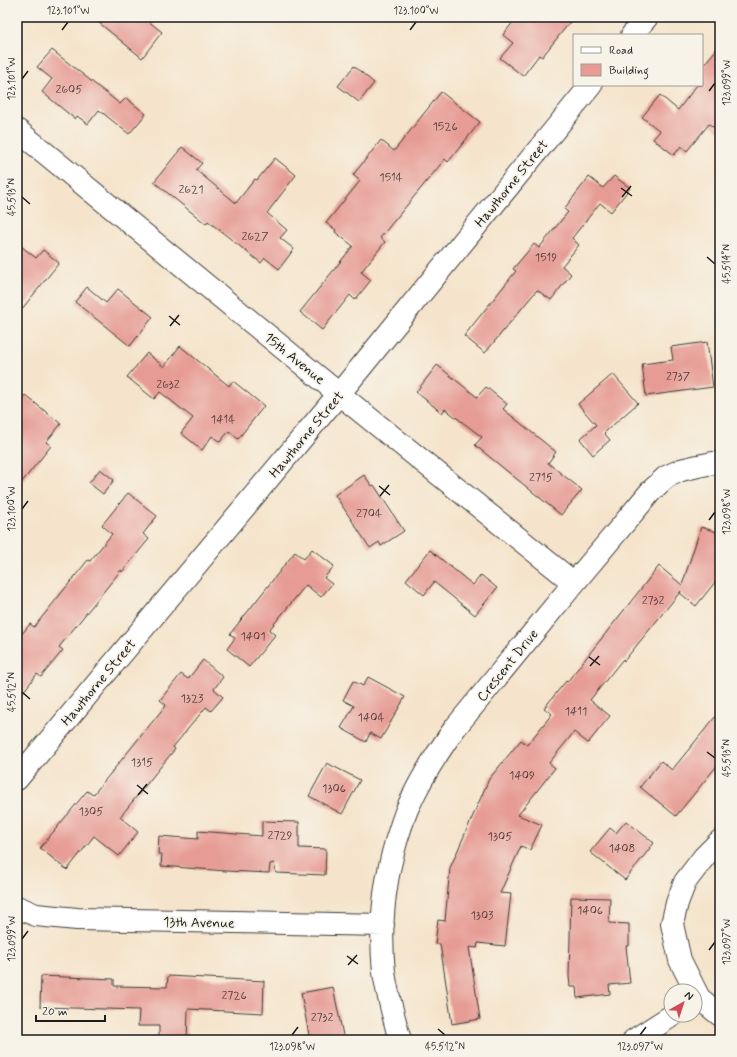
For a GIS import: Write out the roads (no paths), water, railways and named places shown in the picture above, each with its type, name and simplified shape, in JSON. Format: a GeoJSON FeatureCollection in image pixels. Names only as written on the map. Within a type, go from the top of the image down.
{"type":"FeatureCollection","features":[{"type":"Feature","properties":{"kind":"street"},"geometry":{"type":"LineString","coordinates":[[633,34],[647,17]]}},
{"type":"Feature","properties":{"kind":"street","name":"Hawthorne Street"},"geometry":{"type":"LineString","coordinates":[[17,779],[339,394],[590,86]]}},
{"type":"Feature","properties":{"kind":"street","name":"15th Avenue"},"geometry":{"type":"LineString","coordinates":[[17,130],[339,394],[574,583]]}},
{"type":"Feature","properties":{"kind":"street","name":"Crescent Drive"},"geometry":{"type":"LineString","coordinates":[[400,1040],[384,973],[384,899],[389,868],[409,805],[424,776],[438,751],[455,728],[651,492],[666,477],[681,470],[716,463]]}},
{"type":"Feature","properties":{"kind":"street"},"geometry":{"type":"LineString","coordinates":[[690,983],[680,960],[672,924],[676,902],[685,882],[704,857],[720,841]]}},
{"type":"Feature","properties":{"kind":"street","name":"13th Avenue"},"geometry":{"type":"LineString","coordinates":[[17,907],[36,915],[77,920],[383,925]]}},
{"type":"Feature","properties":{"kind":"street"},"geometry":{"type":"LineString","coordinates":[[703,1004],[720,1015]]}},
{"type":"Feature","properties":{"kind":"street"},"geometry":{"type":"LineString","coordinates":[[634,1040],[663,1021]]}}]}
